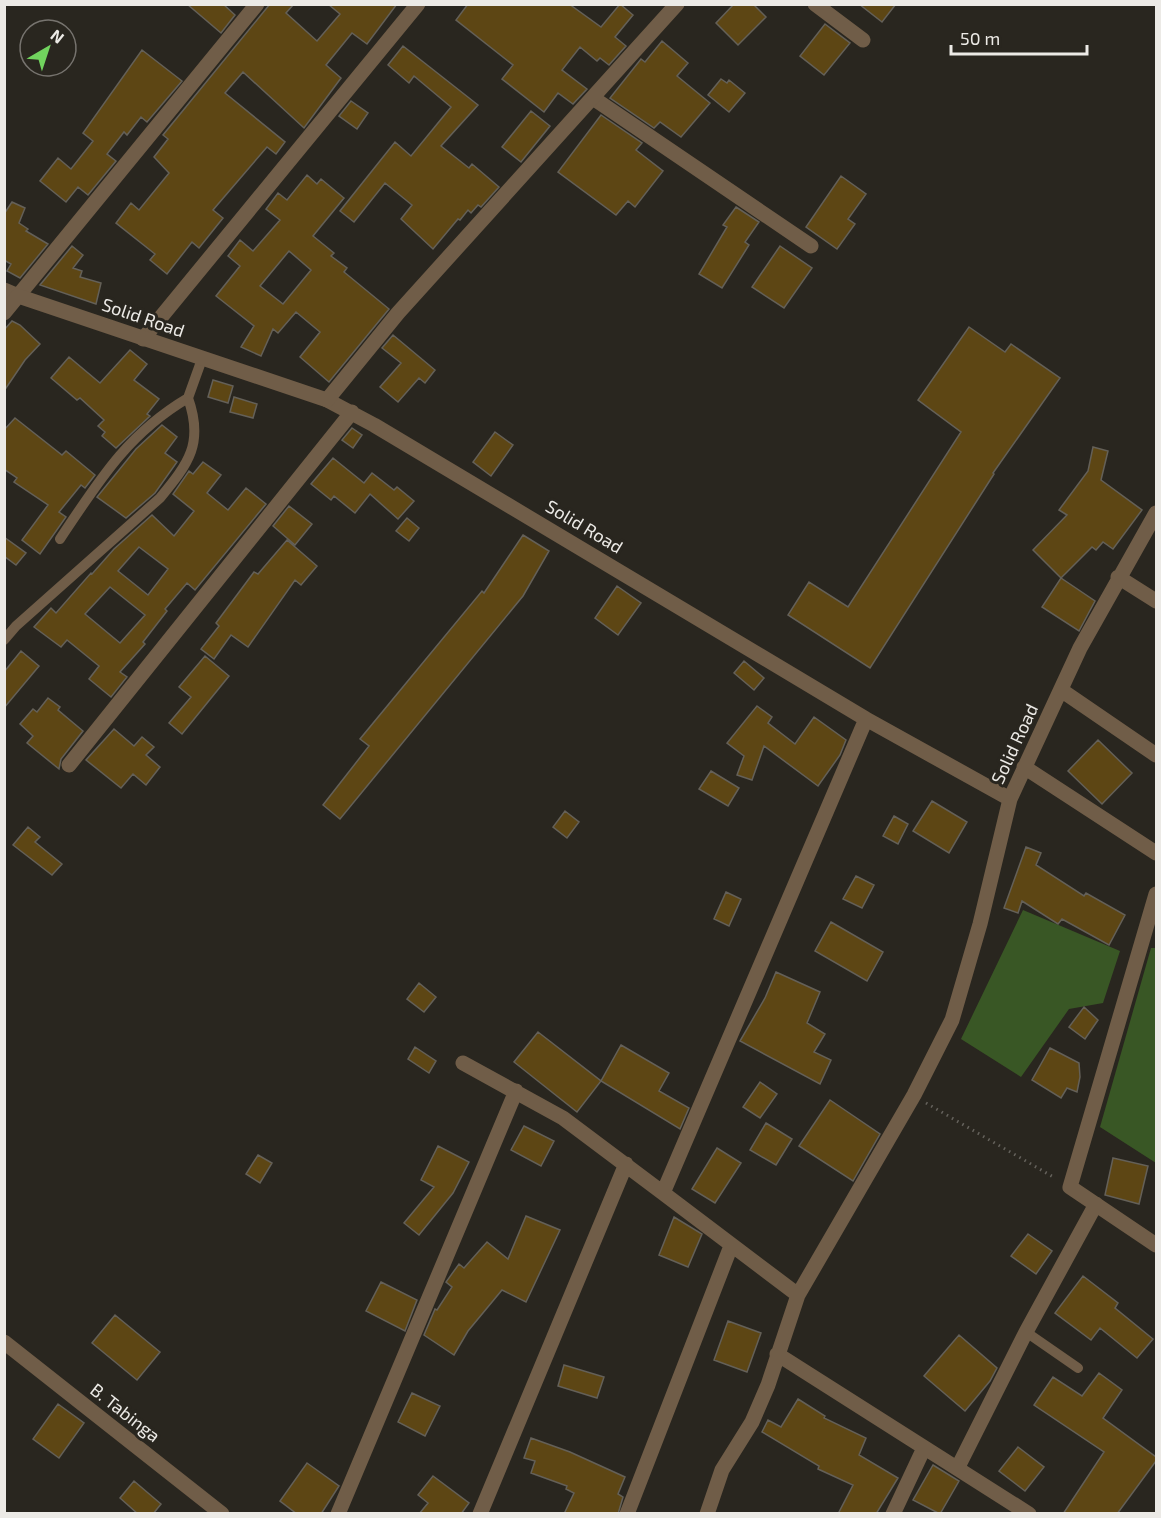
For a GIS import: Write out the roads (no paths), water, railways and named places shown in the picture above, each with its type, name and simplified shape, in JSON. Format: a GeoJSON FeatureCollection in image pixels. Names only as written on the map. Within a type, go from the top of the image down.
{"type":"FeatureCollection","features":[{"type":"Feature","properties":{"kind":"street"},"geometry":{"type":"LineString","coordinates":[[4,313],[11,293],[257,4]]}},
{"type":"Feature","properties":{"kind":"street"},"geometry":{"type":"LineString","coordinates":[[143,339],[418,4]]}},
{"type":"Feature","properties":{"kind":"street"},"geometry":{"type":"LineString","coordinates":[[327,400],[398,313],[677,4]]}},
{"type":"Feature","properties":{"kind":"street"},"geometry":{"type":"LineString","coordinates":[[815,4],[863,40]]}},
{"type":"Feature","properties":{"kind":"street"},"geometry":{"type":"LineString","coordinates":[[593,98],[812,246]]}},
{"type":"Feature","properties":{"kind":"street","name":"Solid Road"},"geometry":{"type":"LineString","coordinates":[[11,293],[327,400],[352,412],[867,719],[1010,799],[1061,690],[1118,577],[1156,513]]}},
{"type":"Feature","properties":{"kind":"street"},"geometry":{"type":"LineString","coordinates":[[69,765],[352,412]]}},
{"type":"Feature","properties":{"kind":"street"},"geometry":{"type":"LineString","coordinates":[[1118,577],[1156,601]]}},
{"type":"Feature","properties":{"kind":"street"},"geometry":{"type":"LineString","coordinates":[[1061,690],[1156,755]]}},
{"type":"Feature","properties":{"kind":"street"},"geometry":{"type":"LineString","coordinates":[[663,1193],[867,719]]}},
{"type":"Feature","properties":{"kind":"street"},"geometry":{"type":"LineString","coordinates":[[1024,767],[1156,853]]}},
{"type":"Feature","properties":{"kind":"street"},"geometry":{"type":"LineString","coordinates":[[707,1514],[722,1470],[752,1422],[768,1385],[798,1295],[939,1051],[959,1001],[1010,799]]}},
{"type":"Feature","properties":{"kind":"street"},"geometry":{"type":"LineString","coordinates":[[1156,894],[1070,1187],[1156,1245]]}},
{"type":"Feature","properties":{"kind":"street"},"geometry":{"type":"LineString","coordinates":[[463,1063],[563,1118],[798,1295]]}},
{"type":"Feature","properties":{"kind":"street"},"geometry":{"type":"LineString","coordinates":[[338,1514],[389,1387],[516,1091]]}},
{"type":"Feature","properties":{"kind":"street"},"geometry":{"type":"LineString","coordinates":[[480,1514],[626,1164]]}},
{"type":"Feature","properties":{"kind":"street"},"geometry":{"type":"LineString","coordinates":[[958,1467],[1026,1332],[1096,1204]]}},
{"type":"Feature","properties":{"kind":"street"},"geometry":{"type":"LineString","coordinates":[[627,1514],[731,1246]]}},
{"type":"Feature","properties":{"kind":"street","name":"B. Tabinga"},"geometry":{"type":"LineString","coordinates":[[4,1342],[222,1514]]}},
{"type":"Feature","properties":{"kind":"street"},"geometry":{"type":"LineString","coordinates":[[777,1354],[1029,1514]]}},
{"type":"Feature","properties":{"kind":"street"},"geometry":{"type":"LineString","coordinates":[[893,1514],[924,1448]]}},
{"type":"Feature","properties":{"kind":"lane"},"geometry":{"type":"LineString","coordinates":[[4,640],[16,626],[160,498],[176,478],[190,457],[196,439],[194,417],[188,398],[202,358]]}},
{"type":"Feature","properties":{"kind":"lane"},"geometry":{"type":"LineString","coordinates":[[60,539],[94,487],[129,444],[159,415],[188,398]]}},
{"type":"Feature","properties":{"kind":"lane"},"geometry":{"type":"LineString","coordinates":[[1026,1332],[1078,1368]]}}]}
